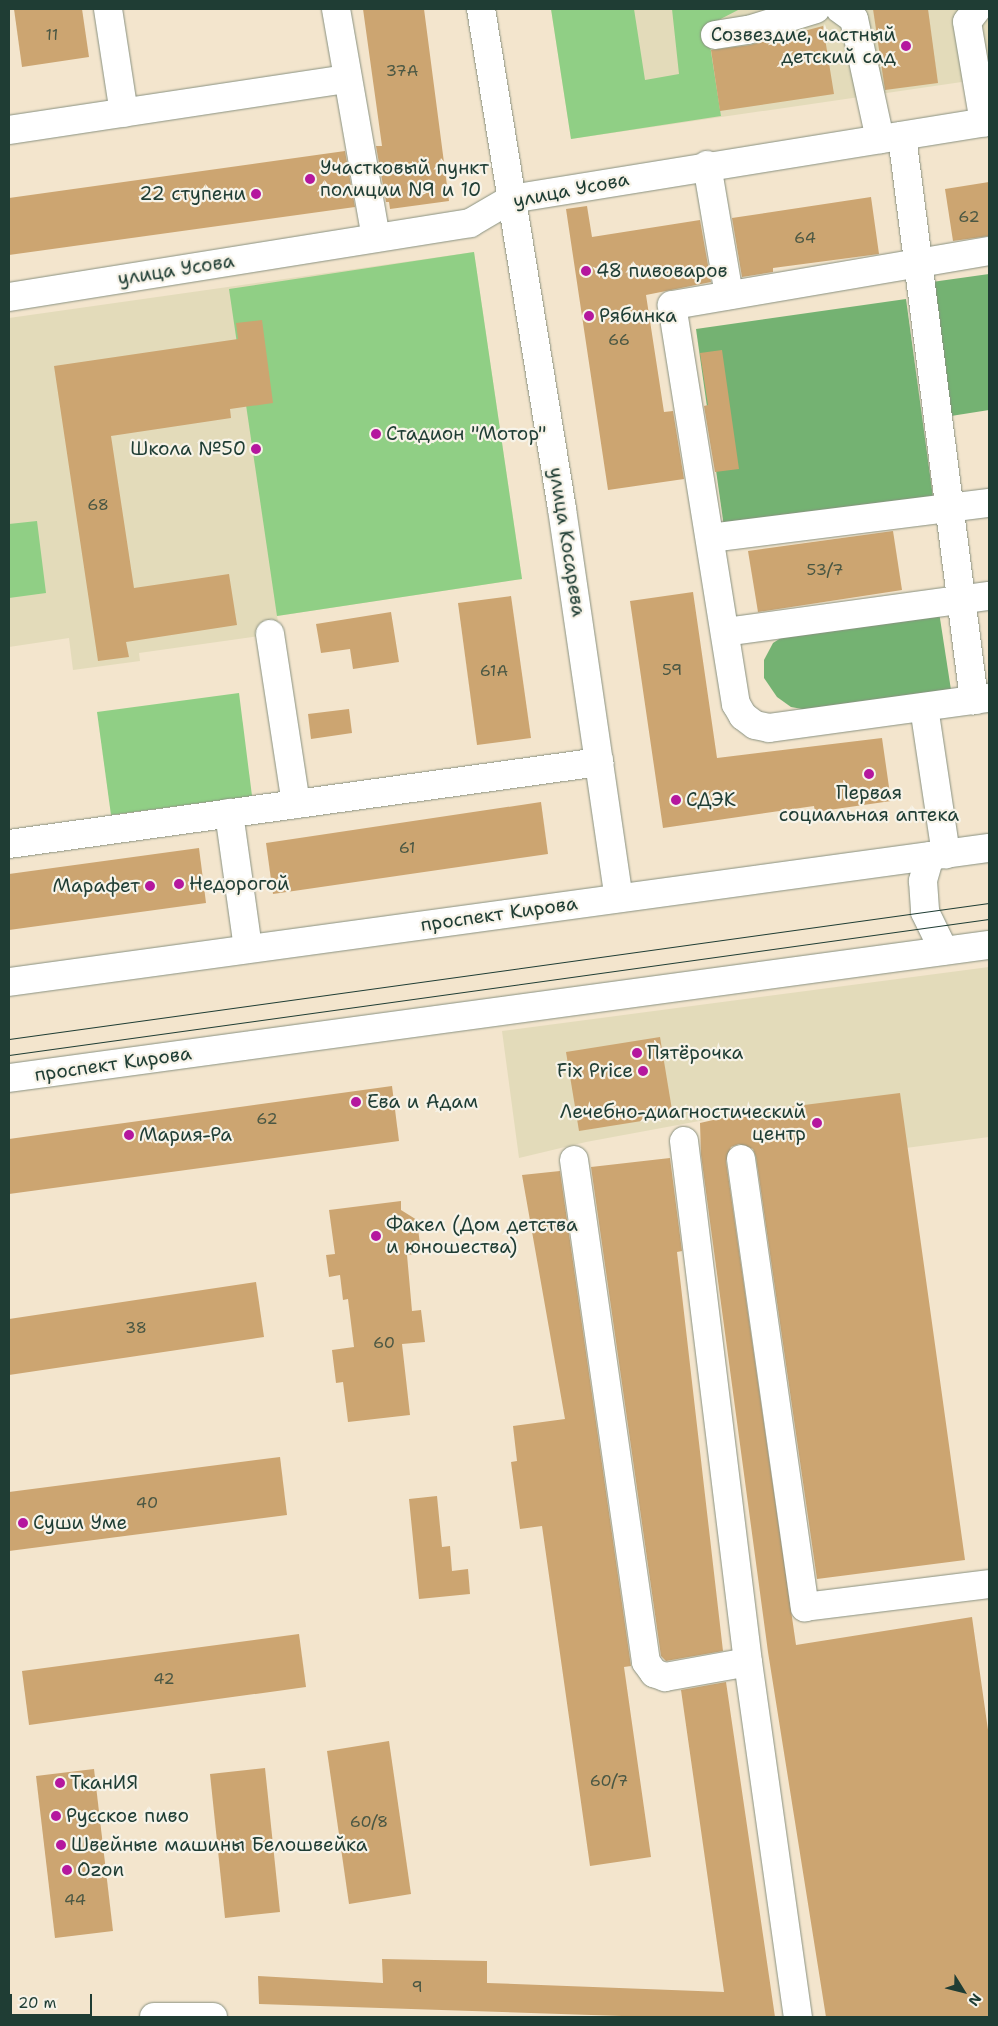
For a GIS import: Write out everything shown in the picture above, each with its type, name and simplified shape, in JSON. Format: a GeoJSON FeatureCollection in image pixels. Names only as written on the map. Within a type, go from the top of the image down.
{"type":"FeatureCollection","features":[{"type":"Feature","properties":{"kind":"main road"},"geometry":{"type":"LineString","coordinates":[[108,9],[124,113]]}},
{"type":"Feature","properties":{"kind":"main road"},"geometry":{"type":"LineString","coordinates":[[336,9],[376,238]]}},
{"type":"Feature","properties":{"kind":"main road","name":"улица Косарева"},"geometry":{"type":"LineString","coordinates":[[481,9],[562,510],[619,898]]}},
{"type":"Feature","properties":{"kind":"main road"},"geometry":{"type":"LineString","coordinates":[[714,35],[748,30],[816,9]]}},
{"type":"Feature","properties":{"kind":"main road"},"geometry":{"type":"LineString","coordinates":[[840,9],[854,19],[891,138],[918,263],[961,600],[982,699],[769,728],[755,725],[743,716],[736,704],[672,305],[729,295],[918,263],[989,251]]}},
{"type":"Feature","properties":{"kind":"main road"},"geometry":{"type":"LineString","coordinates":[[977,9],[967,22],[986,122]]}},
{"type":"Feature","properties":{"kind":"main road"},"geometry":{"type":"LineString","coordinates":[[9,130],[347,79]]}},
{"type":"Feature","properties":{"kind":"main road","name":"улица Усова"},"geometry":{"type":"LineString","coordinates":[[9,297],[470,223],[511,199],[707,165],[986,122]]}},
{"type":"Feature","properties":{"kind":"main road"},"geometry":{"type":"LineString","coordinates":[[707,165],[729,295]]}},
{"type":"Feature","properties":{"kind":"main road"},"geometry":{"type":"LineString","coordinates":[[710,538],[989,503]]}},
{"type":"Feature","properties":{"kind":"main road"},"geometry":{"type":"LineString","coordinates":[[725,632],[989,596]]}},
{"type":"Feature","properties":{"kind":"main road"},"geometry":{"type":"LineString","coordinates":[[270,634],[296,804]]}},
{"type":"Feature","properties":{"kind":"main road"},"geometry":{"type":"LineString","coordinates":[[924,707],[938,855],[923,881],[925,912],[944,951]]}},
{"type":"Feature","properties":{"kind":"main road"},"geometry":{"type":"LineString","coordinates":[[9,844],[599,762]]}},
{"type":"Feature","properties":{"kind":"main road"},"geometry":{"type":"LineString","coordinates":[[230,813],[248,948]]}},
{"type":"Feature","properties":{"kind":"main road","name":"проспект Кирова"},"geometry":{"type":"LineString","coordinates":[[9,982],[989,848]]}},
{"type":"Feature","properties":{"kind":"main road","name":"проспект Кирова"},"geometry":{"type":"LineString","coordinates":[[9,1078],[989,945]]}},
{"type":"Feature","properties":{"kind":"main road"},"geometry":{"type":"LineString","coordinates":[[684,1140],[748,1662],[798,2017]]}},
{"type":"Feature","properties":{"kind":"main road"},"geometry":{"type":"LineString","coordinates":[[741,1159],[806,1607],[989,1584]]}},
{"type":"Feature","properties":{"kind":"main road"},"geometry":{"type":"LineString","coordinates":[[574,1160],[646,1662],[654,1673],[665,1677],[748,1662]]}},
{"type":"Feature","properties":{"kind":"main road"},"geometry":{"type":"LineString","coordinates":[[154,2017],[213,2017]]}},
{"type":"Feature","properties":{"kind":"shaded area"},"geometry":{"type":"Polygon","coordinates":[[[551,9],[989,9],[989,78],[571,139],[551,9]]]}},
{"type":"Feature","properties":{"kind":"shaded area","name":"Школа №50"},"geometry":{"type":"Polygon","coordinates":[[[474,252],[522,579],[277,616],[280,633],[139,653],[140,661],[73,670],[69,638],[9,647],[9,318],[474,252]]]}},
{"type":"Feature","properties":{"kind":"shaded area"},"geometry":{"type":"Polygon","coordinates":[[[989,967],[989,1137],[755,1168],[748,1112],[586,1142],[519,1158],[502,1031],[989,967]]]}},
{"type":"Feature","properties":{"kind":"green space"},"geometry":{"type":"Polygon","coordinates":[[[551,9],[634,9],[645,80],[679,74],[672,9],[740,9],[707,26],[721,116],[571,139],[551,9]]]}},
{"type":"Feature","properties":{"kind":"green space","name":"Стадион \"Мотор\""},"geometry":{"type":"Polygon","coordinates":[[[474,252],[522,579],[277,616],[229,289],[474,252]]]}},
{"type":"Feature","properties":{"kind":"green space"},"geometry":{"type":"Polygon","coordinates":[[[989,274],[989,410],[951,416],[932,282],[989,274]]]}},
{"type":"Feature","properties":{"kind":"green space"},"geometry":{"type":"Polygon","coordinates":[[[906,299],[933,497],[724,527],[696,329],[906,299]]]}},
{"type":"Feature","properties":{"kind":"green space"},"geometry":{"type":"Polygon","coordinates":[[[37,521],[46,593],[9,598],[9,524],[37,521]]]}},
{"type":"Feature","properties":{"kind":"green space"},"geometry":{"type":"Polygon","coordinates":[[[939,612],[951,690],[813,711],[791,707],[777,697],[764,678],[764,660],[773,643],[784,636],[939,612]]]}},
{"type":"Feature","properties":{"kind":"green space"},"geometry":{"type":"Polygon","coordinates":[[[239,693],[252,796],[111,815],[97,712],[239,693]]]}},
{"type":"Feature","properties":{"kind":"building"},"geometry":{"type":"Polygon","coordinates":[[[14,9],[82,9],[89,57],[22,67],[14,9]]]}},
{"type":"Feature","properties":{"kind":"building"},"geometry":{"type":"Polygon","coordinates":[[[363,9],[424,9],[449,201],[390,209],[389,202],[386,202],[376,146],[382,146],[363,9]]]}},
{"type":"Feature","properties":{"kind":"building","name":"Созвездие, частный детский сад"},"geometry":{"type":"Polygon","coordinates":[[[873,9],[928,9],[938,83],[885,90],[873,9]]]}},
{"type":"Feature","properties":{"kind":"building"},"geometry":{"type":"Polygon","coordinates":[[[823,26],[834,94],[720,111],[711,50],[750,45],[823,26]]]}},
{"type":"Feature","properties":{"kind":"building"},"geometry":{"type":"Polygon","coordinates":[[[345,151],[355,207],[9,255],[9,198],[345,151]]]}},
{"type":"Feature","properties":{"kind":"building"},"geometry":{"type":"Polygon","coordinates":[[[989,182],[989,236],[953,241],[945,189],[989,182]]]}},
{"type":"Feature","properties":{"kind":"building"},"geometry":{"type":"Polygon","coordinates":[[[871,197],[879,254],[773,268],[773,272],[742,277],[732,218],[871,197]]]}},
{"type":"Feature","properties":{"kind":"building"},"geometry":{"type":"Polygon","coordinates":[[[587,206],[592,237],[700,220],[711,282],[646,295],[664,412],[673,411],[684,479],[608,490],[566,209],[587,206]]]}},
{"type":"Feature","properties":{"kind":"building"},"geometry":{"type":"Polygon","coordinates":[[[262,320],[273,403],[230,409],[231,418],[111,436],[134,588],[229,574],[237,625],[126,642],[129,657],[98,661],[54,366],[238,339],[236,323],[262,320]]]}},
{"type":"Feature","properties":{"kind":"building"},"geometry":{"type":"Polygon","coordinates":[[[722,350],[739,469],[715,472],[704,406],[708,405],[700,353],[722,350]]]}},
{"type":"Feature","properties":{"kind":"building"},"geometry":{"type":"Polygon","coordinates":[[[893,531],[902,590],[758,612],[748,551],[893,531]]]}},
{"type":"Feature","properties":{"kind":"building"},"geometry":{"type":"Polygon","coordinates":[[[693,592],[717,758],[882,738],[891,801],[815,812],[814,806],[663,828],[630,601],[693,592]]]}},
{"type":"Feature","properties":{"kind":"building"},"geometry":{"type":"Polygon","coordinates":[[[511,596],[531,738],[477,745],[458,603],[511,596]]]}},
{"type":"Feature","properties":{"kind":"building"},"geometry":{"type":"Polygon","coordinates":[[[391,612],[399,662],[353,669],[350,649],[321,653],[316,624],[391,612]]]}},
{"type":"Feature","properties":{"kind":"building"},"geometry":{"type":"Polygon","coordinates":[[[349,709],[352,733],[311,739],[308,714],[349,709]]]}},
{"type":"Feature","properties":{"kind":"building"},"geometry":{"type":"Polygon","coordinates":[[[541,802],[548,854],[273,894],[266,843],[541,802]]]}},
{"type":"Feature","properties":{"kind":"building"},"geometry":{"type":"Polygon","coordinates":[[[199,848],[206,903],[9,930],[9,874],[199,848]]]}},
{"type":"Feature","properties":{"kind":"building"},"geometry":{"type":"Polygon","coordinates":[[[660,1037],[673,1116],[579,1131],[566,1052],[660,1037]]]}},
{"type":"Feature","properties":{"kind":"building"},"geometry":{"type":"Polygon","coordinates":[[[392,1086],[399,1141],[9,1194],[9,1139],[392,1086]]]}},
{"type":"Feature","properties":{"kind":"building"},"geometry":{"type":"Polygon","coordinates":[[[900,1093],[965,1560],[817,1579],[756,1157],[753,1149],[739,1144],[731,1147],[726,1161],[796,1645],[972,1617],[989,1737],[989,2017],[826,2017],[768,1652],[701,1155],[700,1123],[748,1112],[900,1093]]]}},
{"type":"Feature","properties":{"kind":"building"},"geometry":{"type":"Polygon","coordinates":[[[670,1158],[682,1251],[677,1252],[723,1651],[666,1661],[661,1656],[591,1167],[670,1158]]]}},
{"type":"Feature","properties":{"kind":"building"},"geometry":{"type":"Polygon","coordinates":[[[560,1171],[631,1666],[624,1667],[651,1857],[590,1866],[542,1526],[520,1529],[511,1462],[517,1461],[513,1426],[565,1419],[522,1175],[560,1171]]]}},
{"type":"Feature","properties":{"kind":"building"},"geometry":{"type":"Polygon","coordinates":[[[401,1201],[401,1210],[417,1220],[421,1253],[407,1255],[412,1311],[421,1310],[425,1342],[402,1344],[410,1415],[348,1422],[343,1382],[336,1383],[332,1350],[354,1347],[348,1299],[343,1300],[340,1275],[329,1277],[326,1255],[335,1254],[329,1210],[401,1201]]]}},
{"type":"Feature","properties":{"kind":"building"},"geometry":{"type":"Polygon","coordinates":[[[256,1282],[264,1337],[9,1375],[9,1319],[256,1282]]]}},
{"type":"Feature","properties":{"kind":"building"},"geometry":{"type":"Polygon","coordinates":[[[280,1457],[287,1515],[9,1551],[9,1492],[280,1457]]]}},
{"type":"Feature","properties":{"kind":"building"},"geometry":{"type":"Polygon","coordinates":[[[437,1496],[442,1547],[450,1546],[452,1571],[468,1569],[470,1594],[419,1599],[409,1499],[437,1496]]]}},
{"type":"Feature","properties":{"kind":"building"},"geometry":{"type":"Polygon","coordinates":[[[299,1634],[306,1687],[29,1725],[22,1671],[299,1634]]]}},
{"type":"Feature","properties":{"kind":"building"},"geometry":{"type":"Polygon","coordinates":[[[726,1682],[775,2017],[652,2017],[259,2004],[258,1976],[383,1983],[382,1959],[487,1961],[487,1983],[724,1992],[681,1690],[726,1682]]]}},
{"type":"Feature","properties":{"kind":"building"},"geometry":{"type":"Polygon","coordinates":[[[389,1741],[411,1894],[349,1904],[327,1751],[389,1741]]]}},
{"type":"Feature","properties":{"kind":"building"},"geometry":{"type":"Polygon","coordinates":[[[265,1768],[280,1912],[225,1918],[210,1774],[265,1768]]]}},
{"type":"Feature","properties":{"kind":"building"},"geometry":{"type":"Polygon","coordinates":[[[94,1769],[113,1931],[55,1938],[36,1776],[94,1769]]]}},
{"type":"Feature","properties":{"kind":"tram line"},"geometry":{"type":"LineString","coordinates":[[9,1039],[989,903]]}},
{"type":"Feature","properties":{"kind":"tram line"},"geometry":{"type":"LineString","coordinates":[[9,1055],[989,919]]}},
{"type":"Feature","properties":{"kind":"place","name":"Созвездие, частный детский сад"},"geometry":{"type":"Point","coordinates":[906,46]}},
{"type":"Feature","properties":{"kind":"place","name":"Участковый пункт полиции N9 и 10"},"geometry":{"type":"Point","coordinates":[310,179]}},
{"type":"Feature","properties":{"kind":"place","name":"22 ступени"},"geometry":{"type":"Point","coordinates":[256,194]}},
{"type":"Feature","properties":{"kind":"place","name":"48 пивоваров"},"geometry":{"type":"Point","coordinates":[586,271]}},
{"type":"Feature","properties":{"kind":"place","name":"Рябинка"},"geometry":{"type":"Point","coordinates":[589,316]}},
{"type":"Feature","properties":{"kind":"place","name":"Стадион \"Мотор\""},"geometry":{"type":"Point","coordinates":[376,434]}},
{"type":"Feature","properties":{"kind":"place","name":"Школа №50"},"geometry":{"type":"Point","coordinates":[256,449]}},
{"type":"Feature","properties":{"kind":"place","name":"Первая социальная аптека"},"geometry":{"type":"Point","coordinates":[869,774]}},
{"type":"Feature","properties":{"kind":"place","name":"СДЭК"},"geometry":{"type":"Point","coordinates":[676,800]}},
{"type":"Feature","properties":{"kind":"place","name":"Недорогой"},"geometry":{"type":"Point","coordinates":[179,884]}},
{"type":"Feature","properties":{"kind":"place","name":"Марафет"},"geometry":{"type":"Point","coordinates":[150,886]}},
{"type":"Feature","properties":{"kind":"place","name":"Пятёрочка"},"geometry":{"type":"Point","coordinates":[637,1053]}},
{"type":"Feature","properties":{"kind":"place","name":"Fix Price"},"geometry":{"type":"Point","coordinates":[643,1071]}},
{"type":"Feature","properties":{"kind":"place","name":"Ева и Адам"},"geometry":{"type":"Point","coordinates":[356,1102]}},
{"type":"Feature","properties":{"kind":"place","name":"Лечебно-диагностический центр"},"geometry":{"type":"Point","coordinates":[817,1123]}},
{"type":"Feature","properties":{"kind":"place","name":"Мария-Ра"},"geometry":{"type":"Point","coordinates":[129,1135]}},
{"type":"Feature","properties":{"kind":"place","name":"Факел (Дом детства и юношества)"},"geometry":{"type":"Point","coordinates":[376,1236]}},
{"type":"Feature","properties":{"kind":"place","name":"Суши Уме"},"geometry":{"type":"Point","coordinates":[23,1523]}},
{"type":"Feature","properties":{"kind":"place","name":"ТканИЯ"},"geometry":{"type":"Point","coordinates":[60,1783]}},
{"type":"Feature","properties":{"kind":"place","name":"Русское пиво"},"geometry":{"type":"Point","coordinates":[56,1816]}},
{"type":"Feature","properties":{"kind":"place","name":"Швейные машины Белошвейка"},"geometry":{"type":"Point","coordinates":[61,1845]}},
{"type":"Feature","properties":{"kind":"place","name":"Ozon"},"geometry":{"type":"Point","coordinates":[67,1870]}}]}
